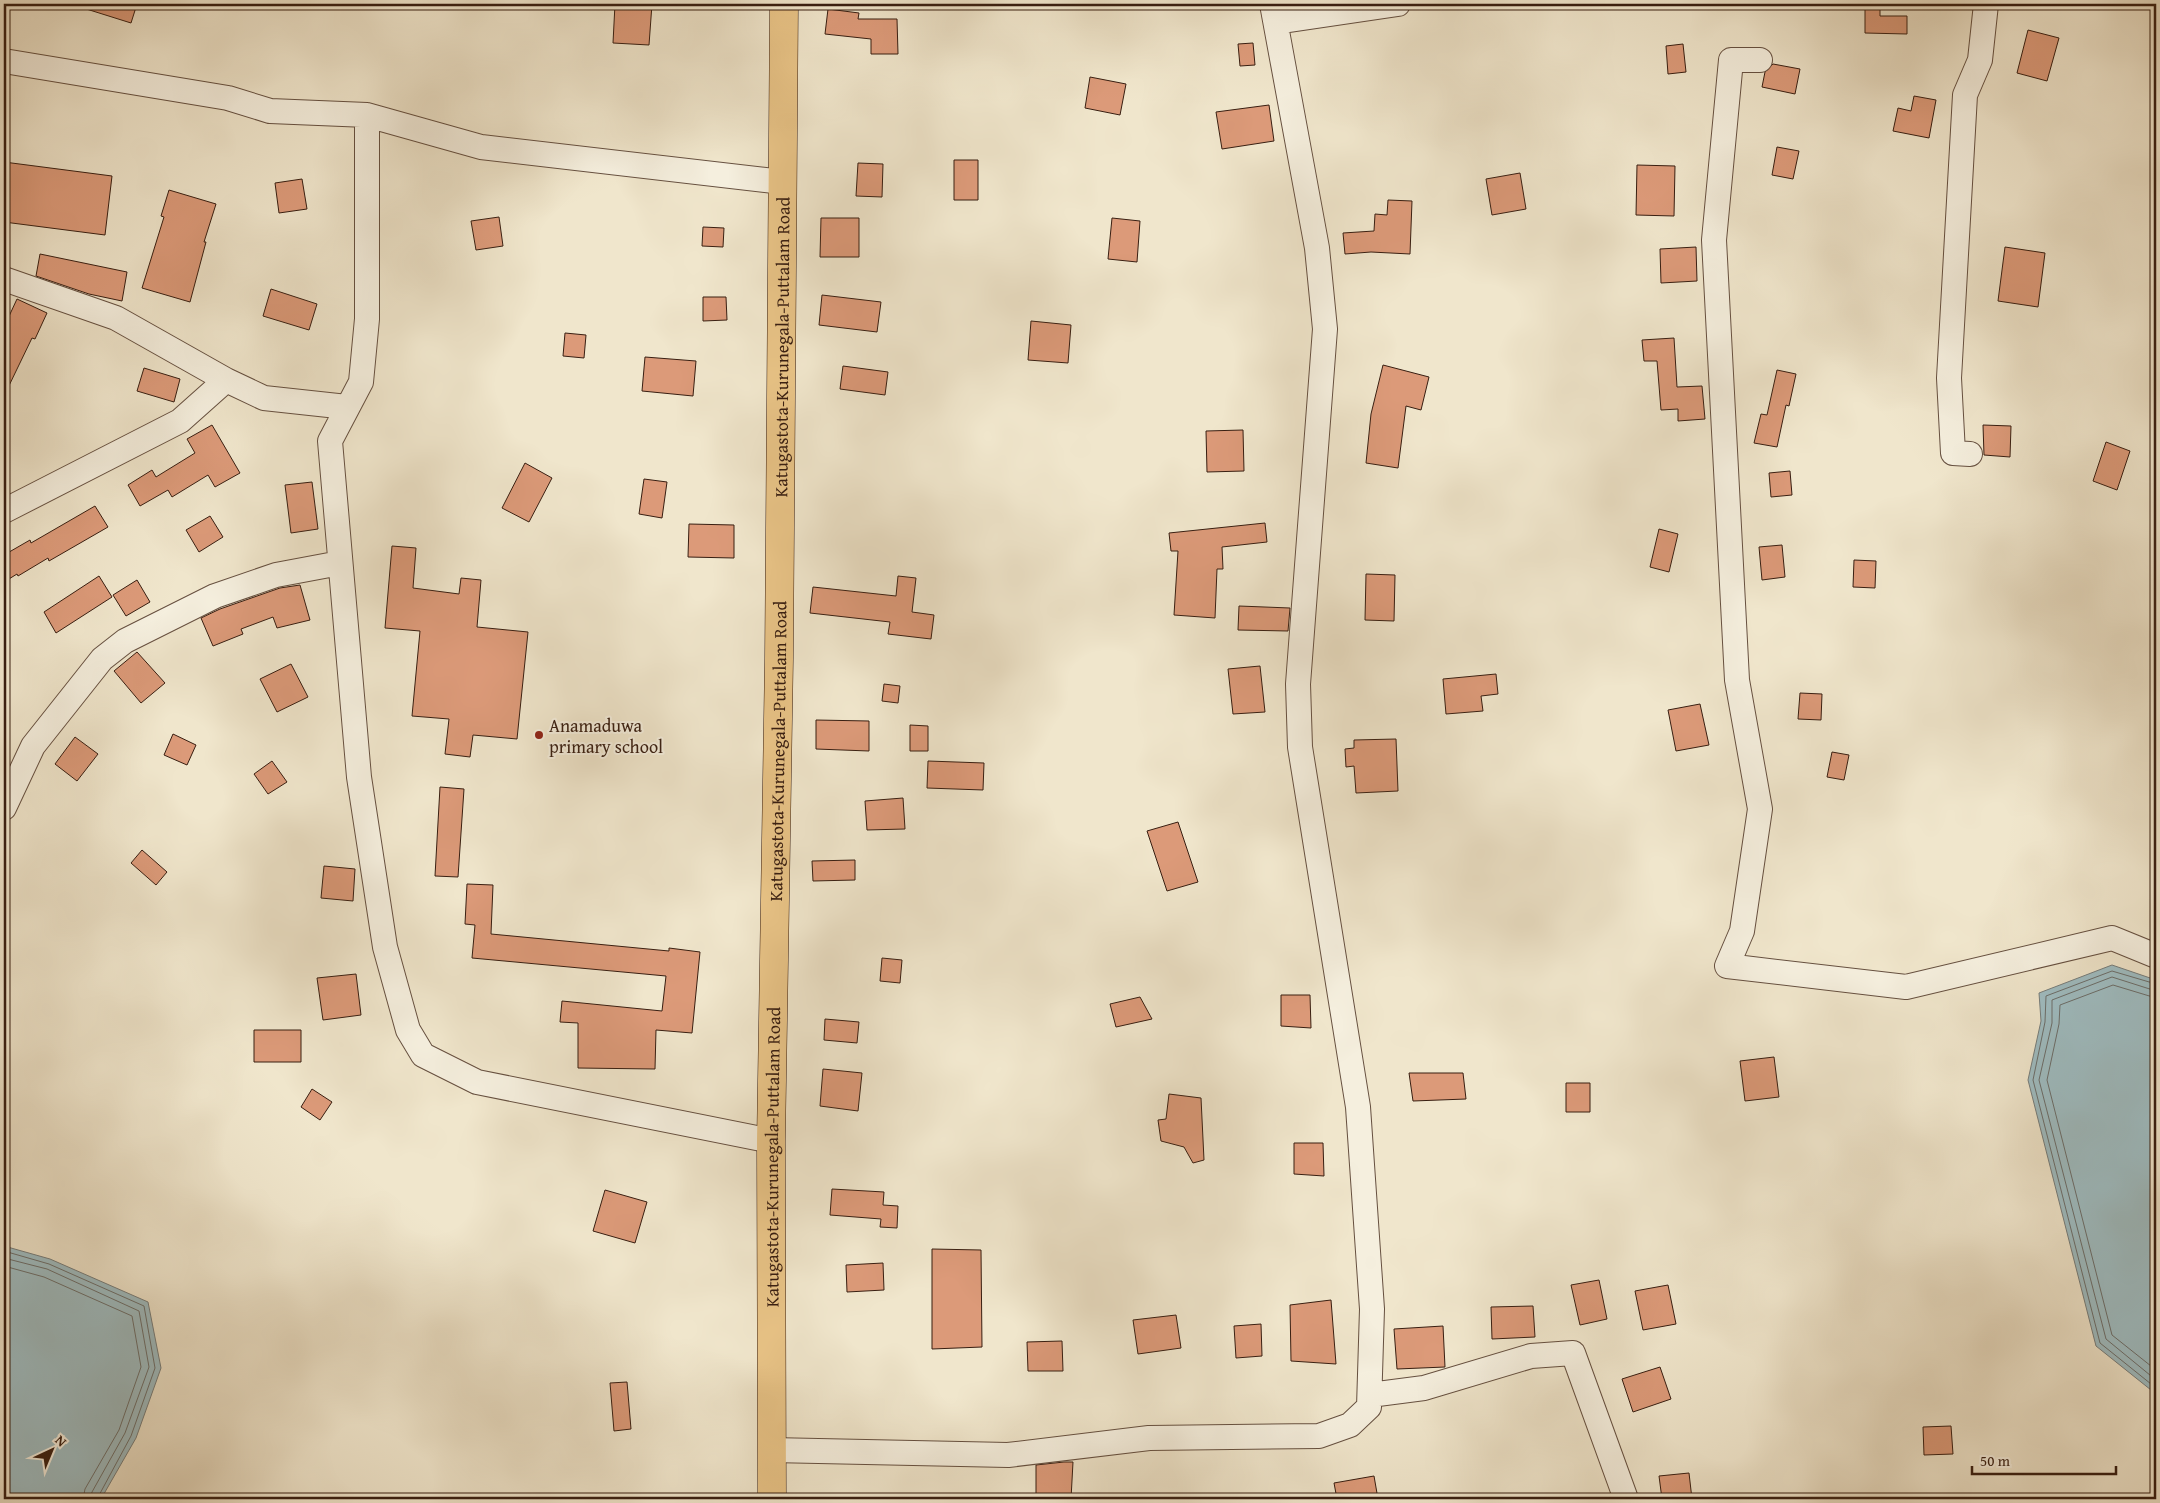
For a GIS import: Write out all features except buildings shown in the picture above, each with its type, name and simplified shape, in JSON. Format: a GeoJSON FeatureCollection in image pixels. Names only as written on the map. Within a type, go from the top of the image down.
{"type":"FeatureCollection","features":[{"type":"Feature","properties":{"kind":"highway","name":"Katugastota-Kurunegala-Puttalam Road"},"geometry":{"type":"LineString","coordinates":[[772,1499],[771,1141],[779,640],[784,4]]}},
{"type":"Feature","properties":{"kind":"street"},"geometry":{"type":"LineString","coordinates":[[771,1450],[1008,1455],[1149,1438],[1319,1436],[1350,1425],[1369,1406],[1372,1309],[1358,1106],[1300,747],[1298,693],[1325,329],[1317,248],[1274,13],[1398,4]]}},
{"type":"Feature","properties":{"kind":"street"},"geometry":{"type":"LineString","coordinates":[[1970,454],[1953,453],[1949,378],[1965,95],[1980,60],[1986,4]]}},
{"type":"Feature","properties":{"kind":"street"},"geometry":{"type":"LineString","coordinates":[[1760,60],[1732,60],[1714,240],[1737,680],[1760,809],[1742,931],[1727,966],[1906,987],[2112,938],[2156,956]]}},
{"type":"Feature","properties":{"kind":"street"},"geometry":{"type":"LineString","coordinates":[[4,61],[228,98],[270,111],[366,115],[481,147],[783,182]]}},
{"type":"Feature","properties":{"kind":"street"},"geometry":{"type":"LineString","coordinates":[[366,115],[367,319],[361,382],[330,441],[359,777],[385,947],[408,1030],[422,1055],[477,1082],[771,1141]]}},
{"type":"Feature","properties":{"kind":"street"},"geometry":{"type":"LineString","coordinates":[[4,279],[116,318],[226,380],[264,398],[347,407]]}},
{"type":"Feature","properties":{"kind":"street"},"geometry":{"type":"LineString","coordinates":[[4,511],[180,421],[226,380]]}},
{"type":"Feature","properties":{"kind":"street"},"geometry":{"type":"LineString","coordinates":[[4,808],[33,746],[102,659],[125,640],[215,596],[276,575],[340,563]]}},
{"type":"Feature","properties":{"kind":"street"},"geometry":{"type":"LineString","coordinates":[[1370,1395],[1424,1388],[1530,1356],[1573,1353],[1626,1499]]}},
{"type":"Feature","properties":{"kind":"water"},"geometry":{"type":"Polygon","coordinates":[[[2112,965],[2156,980],[2156,1394],[2096,1346],[2028,1080],[2041,1021],[2039,993],[2112,965]]]}},
{"type":"Feature","properties":{"kind":"water"},"geometry":{"type":"Polygon","coordinates":[[[4,1246],[50,1259],[148,1302],[161,1368],[136,1438],[101,1499],[4,1499],[4,1246]]]}},
{"type":"Feature","properties":{"kind":"place","name":"Anamaduwa primary school"},"geometry":{"type":"Point","coordinates":[539,735]}}]}
